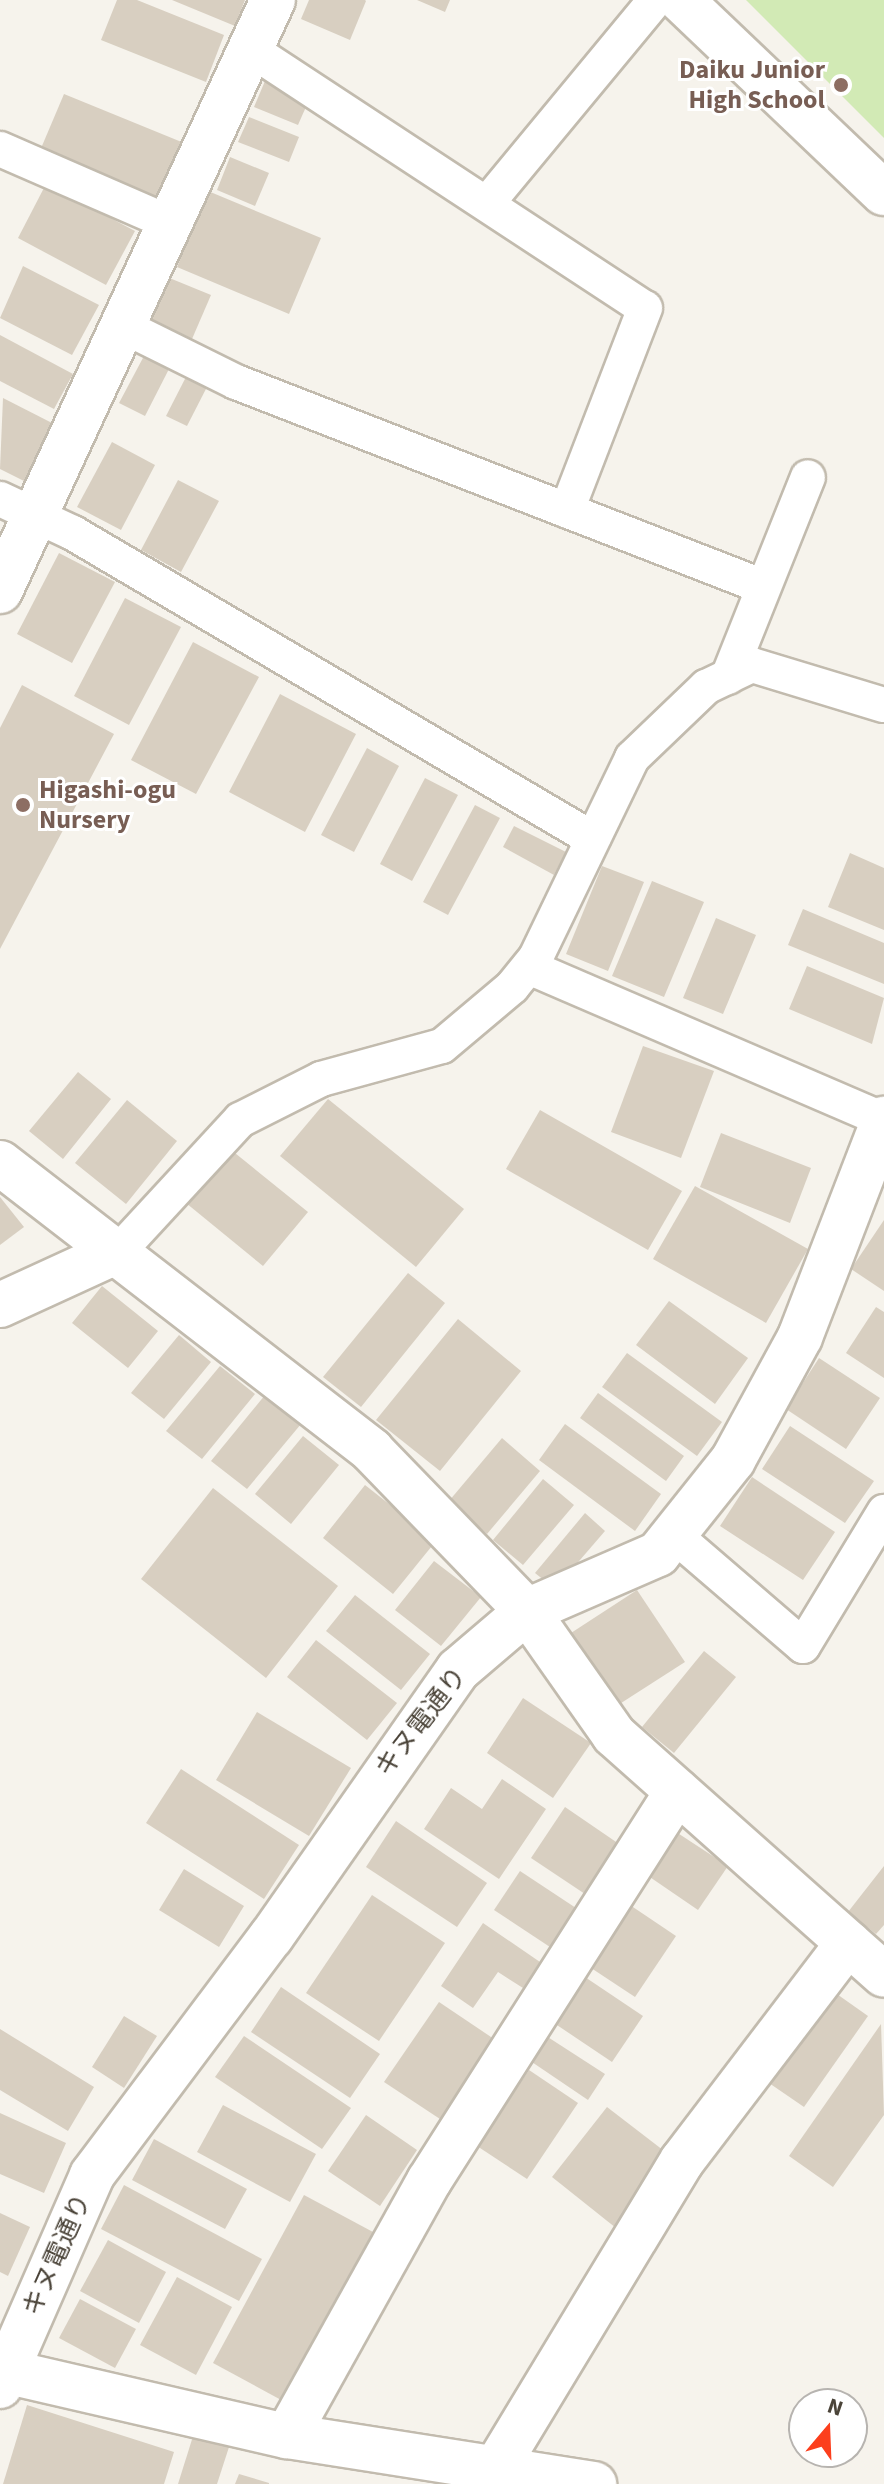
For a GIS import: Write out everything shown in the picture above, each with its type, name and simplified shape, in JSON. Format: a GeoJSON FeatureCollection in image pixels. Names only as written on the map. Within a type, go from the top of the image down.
{"type":"FeatureCollection","features":[{"type":"Feature","properties":{"kind":"street"},"geometry":{"type":"LineString","coordinates":[[0,591],[18,508],[123,326],[273,0]]}},
{"type":"Feature","properties":{"kind":"street"},"geometry":{"type":"LineString","coordinates":[[681,0],[884,193]]}},
{"type":"Feature","properties":{"kind":"street","name":"キヌ電通り"},"geometry":{"type":"LineString","coordinates":[[2,2376],[92,2175],[271,1937],[458,1670],[527,1611],[658,1554],[733,1460],[800,1337],[874,1183],[884,1120]]}},
{"type":"Feature","properties":{"kind":"street"},"geometry":{"type":"LineString","coordinates":[[0,1163],[120,1250],[372,1451],[527,1611],[614,1735],[884,1975]]}},
{"type":"Feature","properties":{"kind":"street"},"geometry":{"type":"LineString","coordinates":[[0,1305],[120,1250]]}},
{"type":"Feature","properties":{"kind":"street"},"geometry":{"type":"LineString","coordinates":[[287,2436],[429,2181],[677,1791]]}},
{"type":"Feature","properties":{"kind":"street"},"geometry":{"type":"LineString","coordinates":[[496,2468],[682,2161],[848,1943]]}},
{"type":"Feature","properties":{"kind":"street"},"geometry":{"type":"LineString","coordinates":[[2,2376],[287,2436],[594,2484]]}},
{"type":"Feature","properties":{"kind":"lane"},"geometry":{"type":"LineString","coordinates":[[489,201],[655,0]]}},
{"type":"Feature","properties":{"kind":"lane"},"geometry":{"type":"LineString","coordinates":[[250,49],[489,201],[645,308],[567,510]]}},
{"type":"Feature","properties":{"kind":"lane"},"geometry":{"type":"LineString","coordinates":[[0,149],[170,223]]}},
{"type":"Feature","properties":{"kind":"lane"},"geometry":{"type":"LineString","coordinates":[[123,326],[236,382],[764,587]]}},
{"type":"Feature","properties":{"kind":"lane"},"geometry":{"type":"LineString","coordinates":[[728,677],[808,477]]}},
{"type":"Feature","properties":{"kind":"lane"},"geometry":{"type":"LineString","coordinates":[[18,508],[593,839]]}},
{"type":"Feature","properties":{"kind":"lane"},"geometry":{"type":"LineString","coordinates":[[120,1250],[240,1120],[321,1079],[442,1046],[529,967],[632,758],[706,687],[752,665],[884,705]]}},
{"type":"Feature","properties":{"kind":"lane"},"geometry":{"type":"LineString","coordinates":[[529,967],[884,1120]]}},
{"type":"Feature","properties":{"kind":"lane"},"geometry":{"type":"LineString","coordinates":[[674,1535],[803,1646],[884,1512]]}},
{"type":"Feature","properties":{"kind":"green space","name":"Daiku Junior High School"},"geometry":{"type":"Polygon","coordinates":[[[746,0],[884,0],[884,138],[746,0]]]}},
{"type":"Feature","properties":{"kind":"building"},"geometry":{"type":"Polygon","coordinates":[[[117,0],[137,0],[224,35],[206,82],[101,40],[117,0]]]}},
{"type":"Feature","properties":{"kind":"building"},"geometry":{"type":"Polygon","coordinates":[[[172,0],[245,0],[235,26],[172,0]]]}},
{"type":"Feature","properties":{"kind":"building"},"geometry":{"type":"Polygon","coordinates":[[[309,0],[365,0],[350,40],[301,19],[309,0]]]}},
{"type":"Feature","properties":{"kind":"building"},"geometry":{"type":"Polygon","coordinates":[[[417,0],[450,0],[445,12],[417,0]]]}},
{"type":"Feature","properties":{"kind":"building"},"geometry":{"type":"Polygon","coordinates":[[[265,81],[309,100],[298,125],[254,107],[265,81]]]}},
{"type":"Feature","properties":{"kind":"building"},"geometry":{"type":"Polygon","coordinates":[[[64,94],[184,143],[160,203],[39,153],[64,94]]]}},
{"type":"Feature","properties":{"kind":"building"},"geometry":{"type":"Polygon","coordinates":[[[249,117],[299,137],[289,162],[238,142],[249,117]]]}},
{"type":"Feature","properties":{"kind":"building"},"geometry":{"type":"Polygon","coordinates":[[[230,157],[269,173],[255,206],[217,190],[230,157]]]}},
{"type":"Feature","properties":{"kind":"building"},"geometry":{"type":"Polygon","coordinates":[[[46,184],[135,231],[106,285],[18,238],[46,184]]]}},
{"type":"Feature","properties":{"kind":"building"},"geometry":{"type":"Polygon","coordinates":[[[208,191],[321,238],[289,314],[177,267],[208,191]]]}},
{"type":"Feature","properties":{"kind":"building"},"geometry":{"type":"Polygon","coordinates":[[[23,266],[99,305],[72,355],[0,318],[23,266]]]}},
{"type":"Feature","properties":{"kind":"building"},"geometry":{"type":"Polygon","coordinates":[[[167,277],[211,295],[192,339],[150,321],[167,277]]]}},
{"type":"Feature","properties":{"kind":"building"},"geometry":{"type":"Polygon","coordinates":[[[0,335],[73,374],[54,409],[0,381],[0,335]]]}},
{"type":"Feature","properties":{"kind":"building"},"geometry":{"type":"Polygon","coordinates":[[[144,356],[169,369],[145,416],[119,403],[144,356]]]}},
{"type":"Feature","properties":{"kind":"building"},"geometry":{"type":"Polygon","coordinates":[[[188,373],[209,383],[187,426],[166,416],[188,373]]]}},
{"type":"Feature","properties":{"kind":"building"},"geometry":{"type":"Polygon","coordinates":[[[3,398],[54,424],[24,481],[0,469],[3,398]]]}},
{"type":"Feature","properties":{"kind":"building"},"geometry":{"type":"Polygon","coordinates":[[[112,442],[155,465],[121,530],[77,507],[112,442]]]}},
{"type":"Feature","properties":{"kind":"building"},"geometry":{"type":"Polygon","coordinates":[[[178,480],[219,501],[181,572],[141,550],[178,480]]]}},
{"type":"Feature","properties":{"kind":"building"},"geometry":{"type":"Polygon","coordinates":[[[59,553],[115,582],[72,663],[17,634],[59,553]]]}},
{"type":"Feature","properties":{"kind":"building"},"geometry":{"type":"Polygon","coordinates":[[[125,598],[181,627],[129,725],[74,696],[125,598]]]}},
{"type":"Feature","properties":{"kind":"building"},"geometry":{"type":"Polygon","coordinates":[[[193,642],[259,677],[196,794],[131,760],[193,642]]]}},
{"type":"Feature","properties":{"kind":"building"},"geometry":{"type":"Polygon","coordinates":[[[22,685],[114,734],[0,949],[0,728],[22,685]]]}},
{"type":"Feature","properties":{"kind":"building"},"geometry":{"type":"Polygon","coordinates":[[[280,694],[356,734],[305,832],[229,792],[280,694]]]}},
{"type":"Feature","properties":{"kind":"building"},"geometry":{"type":"Polygon","coordinates":[[[367,748],[399,766],[354,852],[321,835],[367,748]]]}},
{"type":"Feature","properties":{"kind":"building"},"geometry":{"type":"Polygon","coordinates":[[[425,778],[458,795],[412,881],[380,864],[425,778]]]}},
{"type":"Feature","properties":{"kind":"building"},"geometry":{"type":"Polygon","coordinates":[[[475,805],[500,818],[448,915],[423,902],[475,805]]]}},
{"type":"Feature","properties":{"kind":"building"},"geometry":{"type":"Polygon","coordinates":[[[514,826],[566,852],[554,875],[503,847],[514,826]]]}},
{"type":"Feature","properties":{"kind":"building"},"geometry":{"type":"Polygon","coordinates":[[[850,853],[884,868],[884,930],[828,907],[850,853]]]}},
{"type":"Feature","properties":{"kind":"building"},"geometry":{"type":"Polygon","coordinates":[[[602,866],[644,882],[608,971],[566,954],[602,866]]]}},
{"type":"Feature","properties":{"kind":"building"},"geometry":{"type":"Polygon","coordinates":[[[652,881],[704,902],[664,997],[612,976],[652,881]]]}},
{"type":"Feature","properties":{"kind":"building"},"geometry":{"type":"Polygon","coordinates":[[[803,909],[884,943],[884,984],[788,945],[803,909]]]}},
{"type":"Feature","properties":{"kind":"building"},"geometry":{"type":"Polygon","coordinates":[[[716,918],[756,935],[723,1014],[683,998],[716,918]]]}},
{"type":"Feature","properties":{"kind":"building"},"geometry":{"type":"Polygon","coordinates":[[[807,966],[884,998],[872,1044],[789,1009],[807,966]]]}},
{"type":"Feature","properties":{"kind":"building"},"geometry":{"type":"Polygon","coordinates":[[[643,1046],[714,1071],[681,1158],[611,1132],[643,1046]]]}},
{"type":"Feature","properties":{"kind":"building"},"geometry":{"type":"Polygon","coordinates":[[[78,1072],[111,1099],[63,1159],[29,1131],[78,1072]]]}},
{"type":"Feature","properties":{"kind":"building"},"geometry":{"type":"Polygon","coordinates":[[[328,1099],[464,1209],[416,1267],[280,1156],[328,1099]]]}},
{"type":"Feature","properties":{"kind":"building"},"geometry":{"type":"Polygon","coordinates":[[[127,1100],[177,1141],[126,1204],[75,1163],[127,1100]]]}},
{"type":"Feature","properties":{"kind":"building"},"geometry":{"type":"Polygon","coordinates":[[[540,1110],[682,1191],[648,1250],[506,1169],[540,1110]]]}},
{"type":"Feature","properties":{"kind":"building"},"geometry":{"type":"Polygon","coordinates":[[[721,1133],[811,1168],[790,1223],[700,1187],[721,1133]]]}},
{"type":"Feature","properties":{"kind":"building"},"geometry":{"type":"Polygon","coordinates":[[[230,1149],[308,1212],[263,1266],[186,1203],[230,1149]]]}},
{"type":"Feature","properties":{"kind":"building"},"geometry":{"type":"Polygon","coordinates":[[[695,1186],[808,1249],[766,1323],[653,1259],[695,1186]]]}},
{"type":"Feature","properties":{"kind":"building"},"geometry":{"type":"Polygon","coordinates":[[[0,1197],[24,1227],[0,1245],[0,1197]]]}},
{"type":"Feature","properties":{"kind":"building"},"geometry":{"type":"Polygon","coordinates":[[[884,1220],[884,1291],[851,1269],[884,1220]]]}},
{"type":"Feature","properties":{"kind":"building"},"geometry":{"type":"Polygon","coordinates":[[[408,1273],[445,1303],[361,1407],[323,1377],[408,1273]]]}},
{"type":"Feature","properties":{"kind":"building"},"geometry":{"type":"Polygon","coordinates":[[[102,1286],[158,1331],[128,1368],[72,1323],[102,1286]]]}},
{"type":"Feature","properties":{"kind":"building"},"geometry":{"type":"Polygon","coordinates":[[[669,1301],[748,1358],[715,1404],[636,1345],[669,1301]]]}},
{"type":"Feature","properties":{"kind":"building"},"geometry":{"type":"Polygon","coordinates":[[[876,1307],[884,1312],[884,1378],[846,1353],[876,1307]]]}},
{"type":"Feature","properties":{"kind":"building"},"geometry":{"type":"Polygon","coordinates":[[[458,1319],[521,1371],[440,1471],[376,1420],[458,1319]]]}},
{"type":"Feature","properties":{"kind":"building"},"geometry":{"type":"Polygon","coordinates":[[[179,1335],[211,1362],[164,1419],[131,1393],[179,1335]]]}},
{"type":"Feature","properties":{"kind":"building"},"geometry":{"type":"Polygon","coordinates":[[[627,1353],[722,1422],[697,1456],[602,1387],[627,1353]]]}},
{"type":"Feature","properties":{"kind":"building"},"geometry":{"type":"Polygon","coordinates":[[[819,1358],[880,1398],[846,1449],[786,1409],[819,1358]]]}},
{"type":"Feature","properties":{"kind":"building"},"geometry":{"type":"Polygon","coordinates":[[[220,1366],[255,1394],[202,1459],[166,1431],[220,1366]]]}},
{"type":"Feature","properties":{"kind":"building"},"geometry":{"type":"Polygon","coordinates":[[[598,1393],[684,1456],[666,1481],[580,1418],[598,1393]]]}},
{"type":"Feature","properties":{"kind":"building"},"geometry":{"type":"Polygon","coordinates":[[[265,1395],[301,1424],[247,1489],[211,1461],[265,1395]]]}},
{"type":"Feature","properties":{"kind":"building"},"geometry":{"type":"Polygon","coordinates":[[[565,1424],[661,1494],[635,1531],[539,1460],[565,1424]]]}},
{"type":"Feature","properties":{"kind":"building"},"geometry":{"type":"Polygon","coordinates":[[[790,1426],[874,1481],[845,1523],[762,1469],[790,1426]]]}},
{"type":"Feature","properties":{"kind":"building"},"geometry":{"type":"Polygon","coordinates":[[[303,1436],[339,1465],[291,1524],[255,1494],[303,1436]]]}},
{"type":"Feature","properties":{"kind":"building"},"geometry":{"type":"Polygon","coordinates":[[[502,1438],[540,1471],[487,1534],[449,1501],[502,1438]]]}},
{"type":"Feature","properties":{"kind":"building"},"geometry":{"type":"Polygon","coordinates":[[[752,1477],[835,1532],[803,1580],[720,1526],[752,1477]]]}},
{"type":"Feature","properties":{"kind":"building"},"geometry":{"type":"Polygon","coordinates":[[[543,1479],[574,1505],[523,1565],[493,1540],[543,1479]]]}},
{"type":"Feature","properties":{"kind":"building"},"geometry":{"type":"Polygon","coordinates":[[[365,1485],[436,1541],[393,1594],[323,1538],[365,1485]]]}},
{"type":"Feature","properties":{"kind":"building"},"geometry":{"type":"Polygon","coordinates":[[[213,1488],[338,1586],[266,1678],[141,1579],[213,1488]]]}},
{"type":"Feature","properties":{"kind":"building"},"geometry":{"type":"Polygon","coordinates":[[[585,1513],[605,1531],[555,1589],[535,1573],[585,1513]]]}},
{"type":"Feature","properties":{"kind":"building"},"geometry":{"type":"Polygon","coordinates":[[[434,1561],[481,1597],[441,1646],[395,1610],[434,1561]]]}},
{"type":"Feature","properties":{"kind":"building"},"geometry":{"type":"Polygon","coordinates":[[[637,1590],[685,1662],[618,1705],[571,1633],[637,1590]]]}},
{"type":"Feature","properties":{"kind":"building"},"geometry":{"type":"Polygon","coordinates":[[[355,1595],[430,1654],[401,1690],[326,1631],[355,1595]]]}},
{"type":"Feature","properties":{"kind":"building"},"geometry":{"type":"Polygon","coordinates":[[[316,1640],[397,1703],[367,1740],[287,1677],[316,1640]]]}},
{"type":"Feature","properties":{"kind":"building"},"geometry":{"type":"Polygon","coordinates":[[[704,1651],[736,1677],[674,1753],[642,1727],[704,1651]]]}},
{"type":"Feature","properties":{"kind":"building"},"geometry":{"type":"Polygon","coordinates":[[[523,1698],[591,1743],[553,1798],[487,1753],[523,1698]]]}},
{"type":"Feature","properties":{"kind":"building"},"geometry":{"type":"Polygon","coordinates":[[[257,1712],[351,1768],[309,1836],[216,1780],[257,1712]]]}},
{"type":"Feature","properties":{"kind":"building"},"geometry":{"type":"Polygon","coordinates":[[[181,1769],[299,1845],[264,1899],[146,1823],[181,1769]]]}},
{"type":"Feature","properties":{"kind":"building"},"geometry":{"type":"Polygon","coordinates":[[[502,1779],[546,1809],[499,1879],[424,1829],[451,1788],[482,1809],[502,1779]]]}},
{"type":"Feature","properties":{"kind":"building"},"geometry":{"type":"Polygon","coordinates":[[[565,1807],[622,1846],[588,1896],[531,1858],[565,1807]]]}},
{"type":"Feature","properties":{"kind":"building"},"geometry":{"type":"Polygon","coordinates":[[[396,1821],[487,1883],[457,1927],[366,1867],[396,1821]]]}},
{"type":"Feature","properties":{"kind":"building"},"geometry":{"type":"Polygon","coordinates":[[[670,1828],[728,1866],[698,1910],[641,1871],[670,1828]]]}},
{"type":"Feature","properties":{"kind":"building"},"geometry":{"type":"Polygon","coordinates":[[[884,1866],[884,1925],[876,1934],[848,1912],[884,1866]]]}},
{"type":"Feature","properties":{"kind":"building"},"geometry":{"type":"Polygon","coordinates":[[[184,1869],[244,1906],[219,1947],[159,1910],[184,1869]]]}},
{"type":"Feature","properties":{"kind":"building"},"geometry":{"type":"Polygon","coordinates":[[[520,1871],[579,1910],[553,1949],[494,1910],[520,1871]]]}},
{"type":"Feature","properties":{"kind":"building"},"geometry":{"type":"Polygon","coordinates":[[[372,1895],[445,1943],[379,2041],[306,1993],[372,1895]]]}},
{"type":"Feature","properties":{"kind":"building"},"geometry":{"type":"Polygon","coordinates":[[[624,1901],[676,1936],[635,1997],[582,1962],[624,1901]]]}},
{"type":"Feature","properties":{"kind":"building"},"geometry":{"type":"Polygon","coordinates":[[[483,1923],[540,1962],[523,1988],[498,1972],[473,2008],[441,1986],[483,1923]]]}},
{"type":"Feature","properties":{"kind":"building"},"geometry":{"type":"Polygon","coordinates":[[[576,1971],[643,2016],[612,2062],[545,2017],[576,1971]]]}},
{"type":"Feature","properties":{"kind":"building"},"geometry":{"type":"Polygon","coordinates":[[[281,1987],[380,2054],[350,2098],[251,2032],[281,1987]]]}},
{"type":"Feature","properties":{"kind":"building"},"geometry":{"type":"Polygon","coordinates":[[[834,1992],[868,2016],[804,2107],[769,2083],[834,1992]]]}},
{"type":"Feature","properties":{"kind":"building"},"geometry":{"type":"Polygon","coordinates":[[[439,2002],[494,2039],[440,2119],[384,2082],[439,2002]]]}},
{"type":"Feature","properties":{"kind":"building"},"geometry":{"type":"Polygon","coordinates":[[[124,2016],[157,2036],[124,2088],[92,2067],[124,2016]]]}},
{"type":"Feature","properties":{"kind":"building"},"geometry":{"type":"Polygon","coordinates":[[[881,2024],[884,2115],[833,2187],[789,2156],[881,2024]]]}},
{"type":"Feature","properties":{"kind":"building"},"geometry":{"type":"Polygon","coordinates":[[[0,2029],[94,2087],[68,2131],[0,2090],[0,2029]]]}},
{"type":"Feature","properties":{"kind":"building"},"geometry":{"type":"Polygon","coordinates":[[[540,2032],[605,2074],[588,2100],[523,2056],[540,2032]]]}},
{"type":"Feature","properties":{"kind":"building"},"geometry":{"type":"Polygon","coordinates":[[[244,2036],[351,2108],[322,2149],[215,2077],[244,2036]]]}},
{"type":"Feature","properties":{"kind":"building"},"geometry":{"type":"Polygon","coordinates":[[[529,2070],[578,2103],[527,2179],[477,2146],[529,2070]]]}},
{"type":"Feature","properties":{"kind":"building"},"geometry":{"type":"Polygon","coordinates":[[[223,2105],[316,2154],[290,2202],[197,2152],[223,2105]]]}},
{"type":"Feature","properties":{"kind":"building"},"geometry":{"type":"Polygon","coordinates":[[[607,2107],[672,2157],[616,2228],[552,2177],[607,2107]]]}},
{"type":"Feature","properties":{"kind":"building"},"geometry":{"type":"Polygon","coordinates":[[[0,2113],[66,2143],[44,2193],[0,2174],[0,2113]]]}},
{"type":"Feature","properties":{"kind":"building"},"geometry":{"type":"Polygon","coordinates":[[[366,2115],[417,2150],[380,2206],[328,2171],[366,2115]]]}},
{"type":"Feature","properties":{"kind":"building"},"geometry":{"type":"Polygon","coordinates":[[[154,2139],[247,2189],[225,2229],[132,2180],[154,2139]]]}},
{"type":"Feature","properties":{"kind":"building"},"geometry":{"type":"Polygon","coordinates":[[[124,2185],[262,2259],[239,2301],[101,2229],[124,2185]]]}},
{"type":"Feature","properties":{"kind":"building"},"geometry":{"type":"Polygon","coordinates":[[[304,2195],[373,2232],[283,2401],[213,2363],[304,2195]]]}},
{"type":"Feature","properties":{"kind":"building"},"geometry":{"type":"Polygon","coordinates":[[[0,2213],[30,2227],[8,2276],[0,2272],[0,2213]]]}},
{"type":"Feature","properties":{"kind":"building"},"geometry":{"type":"Polygon","coordinates":[[[108,2240],[166,2272],[139,2323],[80,2291],[108,2240]]]}},
{"type":"Feature","properties":{"kind":"building"},"geometry":{"type":"Polygon","coordinates":[[[177,2277],[232,2307],[196,2375],[140,2345],[177,2277]]]}},
{"type":"Feature","properties":{"kind":"building"},"geometry":{"type":"Polygon","coordinates":[[[80,2299],[136,2329],[115,2368],[59,2338],[80,2299]]]}},
{"type":"Feature","properties":{"kind":"building"},"geometry":{"type":"Polygon","coordinates":[[[27,2405],[174,2452],[164,2484],[3,2484],[27,2405]]]}},
{"type":"Feature","properties":{"kind":"building"},"geometry":{"type":"Polygon","coordinates":[[[194,2433],[230,2444],[217,2484],[178,2484],[194,2433]]]}},
{"type":"Feature","properties":{"kind":"building"},"geometry":{"type":"Polygon","coordinates":[[[239,2474],[269,2483],[269,2484],[235,2484],[239,2474]]]}},
{"type":"Feature","properties":{"kind":"place","name":"Daiku Junior High School"},"geometry":{"type":"Point","coordinates":[841,85]}},
{"type":"Feature","properties":{"kind":"place","name":"Higashi-ogu Nursery"},"geometry":{"type":"Point","coordinates":[23,805]}}]}
